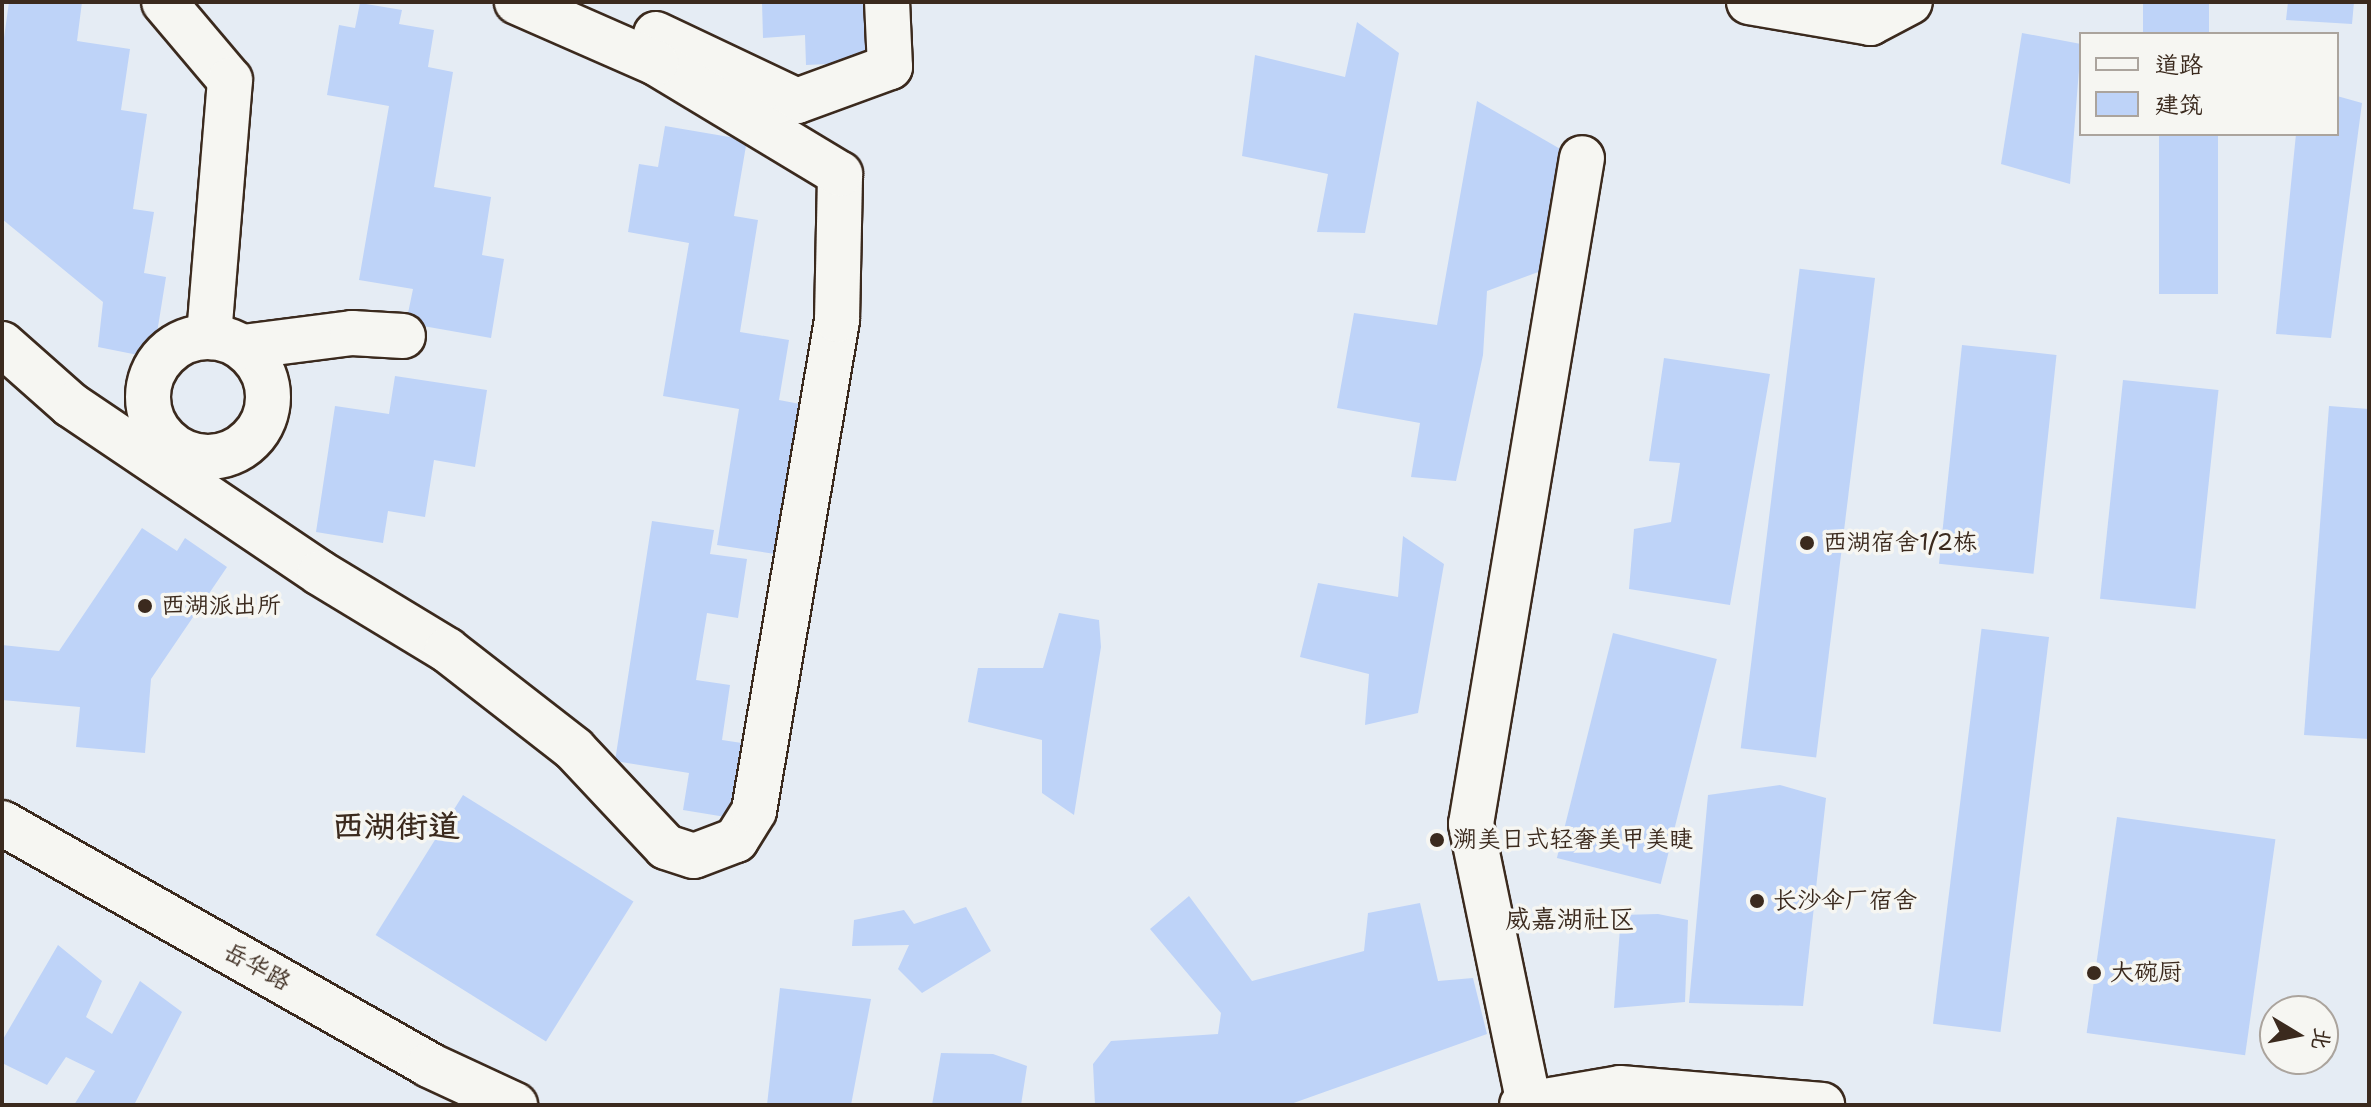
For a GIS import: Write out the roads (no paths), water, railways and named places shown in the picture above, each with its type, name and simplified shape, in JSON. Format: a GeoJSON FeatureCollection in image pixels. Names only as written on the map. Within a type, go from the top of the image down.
{"type":"FeatureCollection","features":[{"type":"Feature","properties":{"kind":"street"},"geometry":{"type":"LineString","coordinates":[[164,2],[230,80],[226,342],[352,333],[403,336]]}},
{"type":"Feature","properties":{"kind":"street"},"geometry":{"type":"LineString","coordinates":[[2,344],[71,405],[320,573],[447,650],[574,749],[666,847],[694,856],[736,840],[754,811],[837,320],[840,174],[656,63],[517,2]]}},
{"type":"Feature","properties":{"kind":"street"},"geometry":{"type":"LineString","coordinates":[[589,2],[797,101],[890,67],[887,2]]}},
{"type":"Feature","properties":{"kind":"street"},"geometry":{"type":"LineString","coordinates":[[1749,2],[1870,23],[1910,2]]}},
{"type":"Feature","properties":{"kind":"street"},"geometry":{"type":"LineString","coordinates":[[1582,158],[1471,824],[1525,1104],[1620,1088],[1822,1105]]}},
{"type":"Feature","properties":{"kind":"street","name":"岳华路"},"geometry":{"type":"LineString","coordinates":[[2,823],[429,1065],[515,1105]]}},
{"type":"Feature","properties":{"kind":"place","name":"西湖宿舍1/2栋"},"geometry":{"type":"Point","coordinates":[1807,543]}},
{"type":"Feature","properties":{"kind":"place","name":"西湖派出所"},"geometry":{"type":"Point","coordinates":[145,606]}},
{"type":"Feature","properties":{"kind":"place","name":"溯美日式轻奢美甲美睫"},"geometry":{"type":"Point","coordinates":[1437,840]}},
{"type":"Feature","properties":{"kind":"place","name":"长沙伞厂宿舍"},"geometry":{"type":"Point","coordinates":[1757,901]}},
{"type":"Feature","properties":{"kind":"place","name":"大碗厨"},"geometry":{"type":"Point","coordinates":[2094,973]}},
{"type":"Feature","properties":{"kind":"district","name":"西湖街道"},"geometry":{"type":"Point","coordinates":[396,826]}},
{"type":"Feature","properties":{"kind":"district","name":"威嘉湖社区"},"geometry":{"type":"Point","coordinates":[1570,919]}}]}
